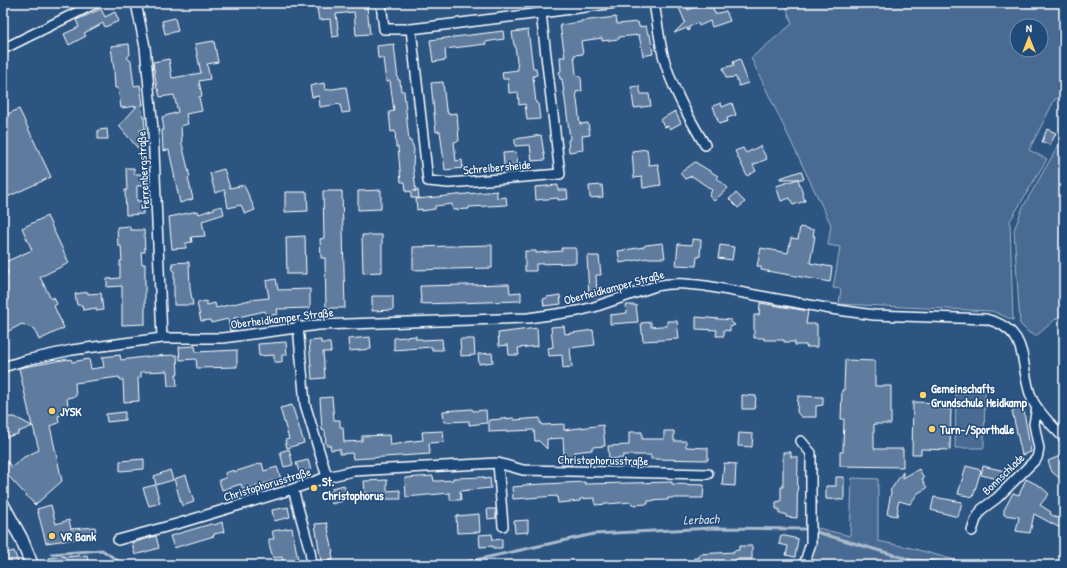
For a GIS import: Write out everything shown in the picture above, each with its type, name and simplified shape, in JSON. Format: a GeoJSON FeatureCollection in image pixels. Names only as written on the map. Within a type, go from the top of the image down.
{"type":"FeatureCollection","features":[{"type":"Feature","properties":{"kind":"main road"},"geometry":{"type":"LineString","coordinates":[[3,505],[21,538],[32,565]]}},
{"type":"Feature","properties":{"kind":"street"},"geometry":{"type":"LineString","coordinates":[[3,49],[96,3]]}},
{"type":"Feature","properties":{"kind":"street","name":"Ferrenbergstraße"},"geometry":{"type":"LineString","coordinates":[[136,3],[145,47],[153,129],[162,338]]}},
{"type":"Feature","properties":{"kind":"street"},"geometry":{"type":"LineString","coordinates":[[381,3],[384,29],[411,29],[615,3]]}},
{"type":"Feature","properties":{"kind":"street"},"geometry":{"type":"LineString","coordinates":[[654,3],[663,55],[669,74],[681,102],[705,145]]}},
{"type":"Feature","properties":{"kind":"street","name":"Schreibersheide"},"geometry":{"type":"LineString","coordinates":[[411,29],[428,181],[448,183],[560,174],[541,13]]}},
{"type":"Feature","properties":{"kind":"street","name":"Oberheidkamper Straße"},"geometry":{"type":"LineString","coordinates":[[3,367],[26,360],[72,350],[162,338],[223,338],[298,326],[528,318],[578,311],[594,307],[646,288],[665,284],[685,283],[831,309],[874,315],[986,319],[997,322],[1015,336],[1022,351],[1030,391],[1037,407],[1048,422],[1064,438]]}},
{"type":"Feature","properties":{"kind":"street"},"geometry":{"type":"LineString","coordinates":[[298,326],[305,404],[327,477]]}},
{"type":"Feature","properties":{"kind":"street","name":"Bonnschlade"},"geometry":{"type":"LineString","coordinates":[[972,531],[976,519],[982,510],[997,498],[1037,458],[1039,449],[1034,424],[1037,407]]}},
{"type":"Feature","properties":{"kind":"street"},"geometry":{"type":"LineString","coordinates":[[801,441],[811,453],[812,528],[811,543],[804,565]]}},
{"type":"Feature","properties":{"kind":"street"},"geometry":{"type":"LineString","coordinates":[[498,463],[503,526]]}},
{"type":"Feature","properties":{"kind":"street","name":"Christophorusstraße"},"geometry":{"type":"LineString","coordinates":[[118,540],[293,489],[327,477],[352,471],[498,463],[523,470],[708,474]]}},
{"type":"Feature","properties":{"kind":"street"},"geometry":{"type":"LineString","coordinates":[[293,489],[310,551],[312,565]]}},
{"type":"Feature","properties":{"kind":"shaded area"},"geometry":{"type":"Polygon","coordinates":[[[785,3],[1064,3],[1064,99],[1055,99],[1029,150],[1047,159],[1010,221],[1013,320],[992,311],[839,304],[841,289],[833,288],[840,247],[828,245],[831,225],[751,58],[792,24],[785,3]]]}},
{"type":"Feature","properties":{"kind":"shaded area"},"geometry":{"type":"Polygon","coordinates":[[[1064,130],[1064,312],[1036,336],[1029,333],[1020,324],[1014,230],[1023,207],[1061,141],[1064,130]]]}},
{"type":"Feature","properties":{"kind":"shaded area"},"geometry":{"type":"Polygon","coordinates":[[[956,390],[985,390],[984,448],[955,448],[956,390]]]}},
{"type":"Feature","properties":{"kind":"shaded area"},"geometry":{"type":"Polygon","coordinates":[[[852,478],[878,479],[878,541],[911,548],[973,565],[811,565],[818,528],[850,536],[852,478]]]}},
{"type":"Feature","properties":{"kind":"building"},"geometry":{"type":"Polygon","coordinates":[[[356,3],[356,6],[367,7],[370,34],[356,35],[354,12],[336,14],[339,36],[332,37],[330,19],[319,20],[317,8],[356,3]]]}},
{"type":"Feature","properties":{"kind":"building"},"geometry":{"type":"Polygon","coordinates":[[[677,3],[688,3],[688,10],[704,3],[711,3],[715,14],[726,11],[730,21],[712,27],[710,21],[699,26],[698,23],[689,27],[688,31],[687,28],[674,33],[685,22],[677,3]]]}},
{"type":"Feature","properties":{"kind":"building"},"geometry":{"type":"Polygon","coordinates":[[[101,9],[105,17],[115,12],[119,21],[105,27],[103,23],[84,33],[86,36],[69,45],[64,34],[79,27],[76,20],[101,9]]]}},
{"type":"Feature","properties":{"kind":"building"},"geometry":{"type":"Polygon","coordinates":[[[616,17],[617,24],[638,22],[639,27],[646,26],[648,34],[650,34],[653,54],[643,56],[639,35],[619,37],[619,39],[602,41],[602,38],[581,41],[583,54],[574,55],[576,74],[581,78],[582,91],[576,92],[580,124],[588,123],[590,135],[582,136],[583,150],[569,152],[568,140],[570,139],[566,107],[562,79],[560,79],[559,72],[561,71],[560,57],[565,57],[560,25],[616,17]]]}},
{"type":"Feature","properties":{"kind":"building"},"geometry":{"type":"Polygon","coordinates":[[[175,18],[178,31],[165,34],[162,21],[175,18]]]}},
{"type":"Feature","properties":{"kind":"building"},"geometry":{"type":"Polygon","coordinates":[[[528,30],[533,68],[536,68],[537,75],[533,76],[536,103],[538,103],[540,119],[527,120],[525,104],[519,105],[518,92],[509,93],[508,79],[503,79],[502,72],[518,70],[512,32],[528,30]]]}},
{"type":"Feature","properties":{"kind":"building"},"geometry":{"type":"Polygon","coordinates":[[[503,31],[504,39],[485,42],[486,44],[445,49],[446,60],[433,62],[430,40],[503,31]]]}},
{"type":"Feature","properties":{"kind":"building"},"geometry":{"type":"Polygon","coordinates":[[[214,41],[218,62],[207,64],[210,79],[199,81],[202,96],[199,97],[202,111],[186,114],[188,124],[181,126],[182,144],[190,177],[188,178],[193,199],[180,203],[169,150],[163,151],[162,130],[164,130],[162,117],[178,112],[174,95],[160,97],[157,89],[153,62],[169,59],[172,78],[201,73],[195,44],[214,41]]]}},
{"type":"Feature","properties":{"kind":"building"},"geometry":{"type":"Polygon","coordinates":[[[129,44],[130,54],[127,58],[131,61],[134,86],[140,85],[143,105],[141,105],[145,129],[140,130],[141,152],[119,126],[137,106],[121,108],[118,88],[115,88],[111,46],[129,44]]]}},
{"type":"Feature","properties":{"kind":"building"},"geometry":{"type":"Polygon","coordinates":[[[394,44],[398,80],[400,80],[401,91],[404,91],[409,141],[411,141],[414,149],[413,166],[416,190],[418,190],[419,198],[411,198],[411,191],[406,192],[405,182],[401,182],[395,131],[391,132],[389,112],[394,111],[390,81],[386,82],[383,58],[378,58],[377,46],[394,44]]]}},
{"type":"Feature","properties":{"kind":"building"},"geometry":{"type":"Polygon","coordinates":[[[740,59],[748,83],[739,86],[736,77],[726,78],[723,68],[734,65],[733,62],[740,59]]]}},
{"type":"Feature","properties":{"kind":"building"},"geometry":{"type":"Polygon","coordinates":[[[443,82],[446,110],[448,114],[457,113],[459,141],[454,142],[456,161],[462,160],[463,168],[445,170],[440,131],[436,132],[431,83],[443,82]]]}},
{"type":"Feature","properties":{"kind":"building"},"geometry":{"type":"Polygon","coordinates":[[[324,83],[325,90],[346,87],[350,112],[342,113],[340,104],[320,107],[319,96],[312,97],[310,86],[324,83]]]}},
{"type":"Feature","properties":{"kind":"building"},"geometry":{"type":"Polygon","coordinates":[[[639,86],[641,94],[649,94],[651,106],[634,108],[631,87],[639,86]]]}},
{"type":"Feature","properties":{"kind":"building"},"geometry":{"type":"Polygon","coordinates":[[[721,103],[722,107],[732,103],[736,115],[727,118],[728,121],[719,124],[713,106],[721,103]]]}},
{"type":"Feature","properties":{"kind":"building"},"geometry":{"type":"Polygon","coordinates":[[[19,109],[51,177],[3,199],[3,116],[19,109]]]}},
{"type":"Feature","properties":{"kind":"building"},"geometry":{"type":"Polygon","coordinates":[[[675,111],[681,123],[670,129],[668,126],[665,127],[660,120],[675,111]]]}},
{"type":"Feature","properties":{"kind":"building"},"geometry":{"type":"Polygon","coordinates":[[[107,129],[108,139],[98,139],[98,130],[107,129]]]}},
{"type":"Feature","properties":{"kind":"building"},"geometry":{"type":"Polygon","coordinates":[[[1047,129],[1056,133],[1050,145],[1042,142],[1047,129]]]}},
{"type":"Feature","properties":{"kind":"building"},"geometry":{"type":"Polygon","coordinates":[[[541,135],[545,160],[532,161],[530,145],[515,146],[515,139],[541,135]]]}},
{"type":"Feature","properties":{"kind":"building"},"geometry":{"type":"Polygon","coordinates":[[[760,146],[767,159],[753,165],[756,171],[747,176],[735,151],[743,148],[746,153],[760,146]]]}},
{"type":"Feature","properties":{"kind":"building"},"geometry":{"type":"Polygon","coordinates":[[[647,149],[649,165],[658,164],[661,185],[643,188],[642,177],[634,178],[632,151],[647,149]]]}},
{"type":"Feature","properties":{"kind":"building"},"geometry":{"type":"Polygon","coordinates":[[[516,152],[518,164],[504,166],[503,153],[516,152]]]}},
{"type":"Feature","properties":{"kind":"building"},"geometry":{"type":"Polygon","coordinates":[[[695,162],[718,176],[717,178],[728,188],[714,201],[709,196],[712,190],[692,176],[685,179],[680,173],[695,162]]]}},
{"type":"Feature","properties":{"kind":"building"},"geometry":{"type":"Polygon","coordinates":[[[126,168],[134,168],[134,174],[148,174],[148,185],[137,186],[137,201],[143,201],[146,205],[143,208],[143,214],[126,215],[126,168]]]}},
{"type":"Feature","properties":{"kind":"building"},"geometry":{"type":"Polygon","coordinates":[[[224,169],[230,188],[244,185],[255,210],[245,214],[241,205],[228,208],[225,190],[215,193],[210,173],[224,169]]]}},
{"type":"Feature","properties":{"kind":"building"},"geometry":{"type":"Polygon","coordinates":[[[801,171],[804,179],[780,179],[780,178],[801,171]]]}},
{"type":"Feature","properties":{"kind":"building"},"geometry":{"type":"Polygon","coordinates":[[[798,179],[805,201],[793,205],[790,198],[781,201],[776,186],[798,179]]]}},
{"type":"Feature","properties":{"kind":"building"},"geometry":{"type":"Polygon","coordinates":[[[558,185],[558,190],[567,190],[568,199],[558,200],[558,198],[536,200],[535,187],[558,185]]]}},
{"type":"Feature","properties":{"kind":"building"},"geometry":{"type":"Polygon","coordinates":[[[602,185],[603,197],[590,198],[589,186],[602,185]]]}},
{"type":"Feature","properties":{"kind":"building"},"geometry":{"type":"Polygon","coordinates":[[[381,190],[381,209],[358,210],[358,191],[381,190]]]}},
{"type":"Feature","properties":{"kind":"building"},"geometry":{"type":"Polygon","coordinates":[[[323,191],[342,191],[345,308],[326,308],[325,258],[321,258],[320,239],[324,238],[323,191]]]}},
{"type":"Feature","properties":{"kind":"building"},"geometry":{"type":"Polygon","coordinates":[[[497,191],[497,198],[506,197],[507,205],[469,207],[469,209],[453,210],[452,204],[435,206],[435,209],[422,211],[422,209],[417,210],[416,199],[497,191]]]}},
{"type":"Feature","properties":{"kind":"building"},"geometry":{"type":"Polygon","coordinates":[[[285,192],[307,192],[308,211],[285,212],[285,192]]]}},
{"type":"Feature","properties":{"kind":"building"},"geometry":{"type":"Polygon","coordinates":[[[736,193],[745,202],[738,208],[729,199],[736,193]]]}},
{"type":"Feature","properties":{"kind":"building"},"geometry":{"type":"Polygon","coordinates":[[[222,206],[224,214],[202,221],[205,236],[191,237],[192,242],[186,243],[186,248],[172,249],[169,217],[198,211],[199,214],[222,206]]]}},
{"type":"Feature","properties":{"kind":"building"},"geometry":{"type":"Polygon","coordinates":[[[47,216],[69,263],[40,277],[51,299],[54,297],[57,304],[54,306],[64,328],[39,340],[34,329],[22,324],[3,334],[3,275],[8,273],[3,263],[32,250],[22,228],[47,216]]]}},
{"type":"Feature","properties":{"kind":"building"},"geometry":{"type":"Polygon","coordinates":[[[130,226],[130,230],[144,230],[145,252],[141,252],[142,264],[145,264],[145,324],[122,325],[122,286],[107,287],[107,279],[120,278],[120,261],[122,261],[121,246],[118,246],[117,227],[130,226]]]}},
{"type":"Feature","properties":{"kind":"building"},"geometry":{"type":"Polygon","coordinates":[[[800,227],[814,230],[813,236],[815,236],[810,263],[832,267],[830,282],[761,270],[761,267],[757,266],[761,248],[788,253],[791,238],[798,239],[800,227]]]}},
{"type":"Feature","properties":{"kind":"building"},"geometry":{"type":"Polygon","coordinates":[[[362,235],[382,235],[382,272],[363,273],[362,235]]]}},
{"type":"Feature","properties":{"kind":"building"},"geometry":{"type":"Polygon","coordinates":[[[305,236],[306,274],[287,274],[286,237],[305,236]]]}},
{"type":"Feature","properties":{"kind":"building"},"geometry":{"type":"Polygon","coordinates":[[[692,239],[701,240],[700,257],[697,257],[696,266],[676,265],[678,244],[692,245],[692,239]]]}},
{"type":"Feature","properties":{"kind":"building"},"geometry":{"type":"Polygon","coordinates":[[[663,243],[665,258],[648,258],[620,263],[618,251],[663,243]]]}},
{"type":"Feature","properties":{"kind":"building"},"geometry":{"type":"Polygon","coordinates":[[[492,245],[492,268],[413,270],[413,247],[492,245]]]}},
{"type":"Feature","properties":{"kind":"building"},"geometry":{"type":"Polygon","coordinates":[[[720,245],[734,247],[732,260],[718,258],[720,245]]]}},
{"type":"Feature","properties":{"kind":"building"},"geometry":{"type":"Polygon","coordinates":[[[561,248],[576,248],[576,263],[536,264],[536,271],[525,271],[525,251],[536,251],[536,253],[562,251],[561,248]]]}},
{"type":"Feature","properties":{"kind":"building"},"geometry":{"type":"Polygon","coordinates":[[[587,256],[599,256],[601,275],[596,275],[597,296],[589,297],[587,256]]]}},
{"type":"Feature","properties":{"kind":"building"},"geometry":{"type":"Polygon","coordinates":[[[189,262],[190,288],[193,305],[174,305],[174,271],[172,263],[189,262]]]}},
{"type":"Feature","properties":{"kind":"building"},"geometry":{"type":"Polygon","coordinates":[[[276,279],[278,290],[310,289],[310,308],[277,309],[278,314],[266,316],[265,311],[234,318],[234,330],[230,331],[228,319],[211,323],[210,320],[201,321],[197,303],[206,301],[207,305],[215,303],[216,308],[250,300],[269,298],[266,281],[276,279]]]}},
{"type":"Feature","properties":{"kind":"building"},"geometry":{"type":"Polygon","coordinates":[[[509,284],[510,293],[521,292],[521,301],[421,304],[420,286],[509,284]]]}},
{"type":"Feature","properties":{"kind":"building"},"geometry":{"type":"Polygon","coordinates":[[[88,292],[88,294],[101,293],[103,310],[96,311],[96,308],[83,310],[82,305],[77,305],[75,294],[88,292]]]}},
{"type":"Feature","properties":{"kind":"building"},"geometry":{"type":"Polygon","coordinates":[[[560,295],[561,304],[544,306],[543,299],[560,295]]]}},
{"type":"Feature","properties":{"kind":"building"},"geometry":{"type":"Polygon","coordinates":[[[372,296],[393,296],[393,310],[372,311],[372,296]]]}},
{"type":"Feature","properties":{"kind":"building"},"geometry":{"type":"Polygon","coordinates":[[[760,303],[808,311],[806,324],[817,324],[817,347],[795,345],[795,342],[784,342],[784,340],[764,340],[764,338],[754,338],[754,315],[759,315],[760,303]]]}},
{"type":"Feature","properties":{"kind":"building"},"geometry":{"type":"Polygon","coordinates":[[[626,305],[636,305],[638,322],[610,324],[610,315],[627,313],[626,305]]]}},
{"type":"Feature","properties":{"kind":"building"},"geometry":{"type":"Polygon","coordinates":[[[696,317],[731,320],[731,322],[735,325],[730,327],[730,331],[724,330],[724,336],[716,336],[717,330],[696,329],[696,317]]]}},
{"type":"Feature","properties":{"kind":"building"},"geometry":{"type":"Polygon","coordinates":[[[667,321],[677,321],[679,339],[643,341],[641,323],[651,322],[651,327],[667,326],[667,321]]]}},
{"type":"Feature","properties":{"kind":"building"},"geometry":{"type":"Polygon","coordinates":[[[564,326],[565,334],[593,330],[595,345],[570,348],[572,367],[563,368],[562,355],[549,356],[548,348],[553,347],[551,327],[564,326]]]}},
{"type":"Feature","properties":{"kind":"building"},"geometry":{"type":"Polygon","coordinates":[[[537,328],[538,346],[518,348],[519,355],[509,355],[508,345],[499,346],[498,333],[537,328]]]}},
{"type":"Feature","properties":{"kind":"building"},"geometry":{"type":"Polygon","coordinates":[[[416,336],[416,339],[422,340],[442,339],[443,350],[432,350],[432,347],[394,350],[394,338],[416,336]]]}},
{"type":"Feature","properties":{"kind":"building"},"geometry":{"type":"Polygon","coordinates":[[[370,337],[371,349],[349,351],[348,339],[370,337]]]}},
{"type":"Feature","properties":{"kind":"building"},"geometry":{"type":"Polygon","coordinates":[[[460,339],[474,339],[475,355],[461,356],[460,339]]]}},
{"type":"Feature","properties":{"kind":"building"},"geometry":{"type":"Polygon","coordinates":[[[321,340],[321,343],[330,343],[331,352],[323,352],[325,378],[312,379],[309,341],[321,340]]]}},
{"type":"Feature","properties":{"kind":"building"},"geometry":{"type":"Polygon","coordinates":[[[286,342],[287,355],[282,355],[282,362],[274,362],[274,355],[259,356],[258,344],[286,342]]]}},
{"type":"Feature","properties":{"kind":"building"},"geometry":{"type":"Polygon","coordinates":[[[195,346],[196,352],[237,350],[237,367],[197,368],[196,359],[180,360],[179,347],[195,346]]]}},
{"type":"Feature","properties":{"kind":"building"},"geometry":{"type":"Polygon","coordinates":[[[492,353],[493,362],[479,364],[478,354],[492,353]]]}},
{"type":"Feature","properties":{"kind":"building"},"geometry":{"type":"Polygon","coordinates":[[[120,355],[121,360],[152,356],[177,355],[177,386],[168,386],[167,371],[141,372],[141,377],[138,378],[139,401],[124,402],[123,380],[120,380],[119,377],[75,383],[76,396],[67,398],[69,413],[58,416],[59,423],[50,426],[62,481],[35,505],[3,470],[3,457],[12,467],[24,457],[39,450],[33,426],[18,432],[18,434],[3,438],[3,420],[10,417],[15,417],[32,426],[19,368],[68,359],[71,359],[72,362],[89,359],[91,369],[104,367],[102,357],[120,355]]]}},
{"type":"Feature","properties":{"kind":"building"},"geometry":{"type":"Polygon","coordinates":[[[845,360],[875,361],[875,386],[891,386],[891,424],[874,424],[874,449],[903,449],[903,467],[840,466],[840,452],[843,452],[844,419],[841,419],[845,360]]]}},
{"type":"Feature","properties":{"kind":"building"},"geometry":{"type":"Polygon","coordinates":[[[742,395],[756,396],[755,409],[742,409],[742,395]]]}},
{"type":"Feature","properties":{"kind":"building"},"geometry":{"type":"Polygon","coordinates":[[[798,396],[823,397],[823,405],[816,406],[816,417],[801,417],[797,412],[798,396]]]}},
{"type":"Feature","properties":{"kind":"building"},"geometry":{"type":"Polygon","coordinates":[[[332,397],[334,420],[340,420],[340,427],[343,427],[344,442],[362,441],[362,436],[389,435],[390,445],[423,440],[422,432],[443,431],[444,442],[429,443],[430,454],[353,459],[352,453],[340,454],[340,449],[331,450],[330,445],[326,445],[325,431],[322,430],[320,398],[332,397]]]}},
{"type":"Feature","properties":{"kind":"building","name":"Turn-/Sporthalle"},"geometry":{"type":"Polygon","coordinates":[[[913,402],[943,403],[943,409],[951,409],[950,450],[921,449],[921,454],[912,454],[913,402]]]}},
{"type":"Feature","properties":{"kind":"building"},"geometry":{"type":"Polygon","coordinates":[[[292,405],[304,443],[287,448],[285,440],[289,439],[280,408],[292,405]]]}},
{"type":"Feature","properties":{"kind":"building"},"geometry":{"type":"Polygon","coordinates":[[[1023,406],[1031,452],[1022,455],[1012,411],[1014,411],[1014,408],[1023,406]]]}},
{"type":"Feature","properties":{"kind":"building"},"geometry":{"type":"Polygon","coordinates":[[[472,409],[473,411],[486,410],[487,423],[469,425],[469,421],[444,422],[443,411],[472,409]]]}},
{"type":"Feature","properties":{"kind":"building"},"geometry":{"type":"Polygon","coordinates":[[[125,412],[125,420],[107,422],[106,414],[125,412]]]}},
{"type":"Feature","properties":{"kind":"building"},"geometry":{"type":"Polygon","coordinates":[[[514,418],[514,420],[540,418],[540,423],[542,423],[542,425],[564,424],[564,430],[603,425],[605,446],[592,447],[592,450],[575,452],[575,458],[570,458],[571,465],[562,465],[561,456],[564,455],[563,438],[547,439],[547,449],[539,441],[535,441],[534,430],[489,432],[489,420],[514,418]]]}},
{"type":"Feature","properties":{"kind":"building"},"geometry":{"type":"Polygon","coordinates":[[[664,431],[674,431],[674,441],[686,441],[686,447],[708,448],[708,460],[651,459],[651,455],[623,455],[623,458],[609,459],[608,446],[629,445],[629,432],[642,432],[642,439],[664,439],[664,431]]]}},
{"type":"Feature","properties":{"kind":"building"},"geometry":{"type":"Polygon","coordinates":[[[739,433],[753,434],[752,447],[738,446],[739,433]]]}},
{"type":"Feature","properties":{"kind":"building"},"geometry":{"type":"Polygon","coordinates":[[[289,449],[293,465],[284,467],[280,452],[289,449]]]}},
{"type":"Feature","properties":{"kind":"building"},"geometry":{"type":"Polygon","coordinates":[[[783,452],[791,452],[791,457],[798,457],[797,518],[786,517],[786,514],[779,514],[779,509],[776,509],[776,502],[781,501],[781,487],[783,487],[783,452]]]}},
{"type":"Feature","properties":{"kind":"building"},"geometry":{"type":"Polygon","coordinates":[[[1062,455],[1064,459],[1064,482],[1052,472],[1048,461],[1062,455]]]}},
{"type":"Feature","properties":{"kind":"building"},"geometry":{"type":"Polygon","coordinates":[[[144,459],[144,469],[120,471],[120,461],[144,459]]]}},
{"type":"Feature","properties":{"kind":"building"},"geometry":{"type":"Polygon","coordinates":[[[308,460],[311,470],[300,474],[296,463],[308,460]]]}},
{"type":"Feature","properties":{"kind":"building"},"geometry":{"type":"Polygon","coordinates":[[[262,463],[264,471],[277,467],[281,479],[243,490],[241,484],[222,490],[219,480],[226,478],[225,473],[234,470],[234,472],[262,463]]]}},
{"type":"Feature","properties":{"kind":"building"},"geometry":{"type":"Polygon","coordinates":[[[724,463],[736,464],[735,486],[722,485],[724,463]]]}},
{"type":"Feature","properties":{"kind":"building"},"geometry":{"type":"Polygon","coordinates":[[[966,466],[981,470],[973,497],[958,494],[966,466]]]}},
{"type":"Feature","properties":{"kind":"building"},"geometry":{"type":"Polygon","coordinates":[[[983,466],[1005,471],[1002,480],[981,475],[983,466]]]}},
{"type":"Feature","properties":{"kind":"building"},"geometry":{"type":"Polygon","coordinates":[[[919,469],[927,488],[918,493],[910,504],[899,501],[897,516],[887,514],[890,491],[903,472],[903,478],[919,469]]]}},
{"type":"Feature","properties":{"kind":"building"},"geometry":{"type":"Polygon","coordinates":[[[170,470],[173,480],[156,485],[154,476],[170,470]]]}},
{"type":"Feature","properties":{"kind":"building"},"geometry":{"type":"Polygon","coordinates":[[[186,475],[194,502],[182,506],[174,479],[186,475]]]}},
{"type":"Feature","properties":{"kind":"building"},"geometry":{"type":"Polygon","coordinates":[[[433,476],[434,481],[453,480],[453,478],[490,478],[491,488],[460,491],[461,500],[450,500],[450,493],[406,497],[405,478],[433,476]]]}},
{"type":"Feature","properties":{"kind":"building"},"geometry":{"type":"Polygon","coordinates":[[[836,477],[844,477],[844,500],[826,499],[826,486],[836,486],[836,477]]]}},
{"type":"Feature","properties":{"kind":"building"},"geometry":{"type":"Polygon","coordinates":[[[1026,479],[1040,486],[1049,494],[1040,505],[1051,512],[1050,514],[1064,521],[1064,530],[1034,514],[1030,533],[1016,531],[1019,517],[1004,515],[1004,510],[1013,493],[1019,495],[1026,479]]]}},
{"type":"Feature","properties":{"kind":"building"},"geometry":{"type":"Polygon","coordinates":[[[387,480],[387,491],[400,490],[401,499],[368,499],[368,493],[365,494],[364,481],[387,480]]]}},
{"type":"Feature","properties":{"kind":"building"},"geometry":{"type":"Polygon","coordinates":[[[585,482],[585,484],[672,482],[672,484],[704,485],[703,498],[668,498],[668,500],[648,501],[648,504],[632,505],[631,502],[595,505],[595,498],[558,503],[557,496],[513,499],[512,487],[523,485],[585,482]]]}},
{"type":"Feature","properties":{"kind":"building"},"geometry":{"type":"Polygon","coordinates":[[[155,485],[160,503],[149,506],[143,488],[155,485]]]}},
{"type":"Feature","properties":{"kind":"building"},"geometry":{"type":"Polygon","coordinates":[[[344,485],[347,497],[342,498],[343,501],[332,504],[329,492],[333,491],[332,488],[344,485]]]}},
{"type":"Feature","properties":{"kind":"building"},"geometry":{"type":"Polygon","coordinates":[[[934,497],[962,502],[958,517],[931,510],[934,497]]]}},
{"type":"Feature","properties":{"kind":"building"},"geometry":{"type":"Polygon","coordinates":[[[51,505],[56,524],[69,520],[71,529],[95,527],[96,536],[46,543],[37,509],[51,505]]]}},
{"type":"Feature","properties":{"kind":"building"},"geometry":{"type":"Polygon","coordinates":[[[288,507],[290,517],[274,521],[272,510],[288,507]]]}},
{"type":"Feature","properties":{"kind":"building"},"geometry":{"type":"Polygon","coordinates":[[[487,509],[496,509],[496,518],[488,519],[487,509]]]}},
{"type":"Feature","properties":{"kind":"building"},"geometry":{"type":"Polygon","coordinates":[[[479,514],[480,532],[457,533],[456,516],[479,514]]]}},
{"type":"Feature","properties":{"kind":"building"},"geometry":{"type":"Polygon","coordinates":[[[528,520],[528,532],[515,533],[514,521],[528,520]]]}},
{"type":"Feature","properties":{"kind":"building"},"geometry":{"type":"Polygon","coordinates":[[[222,522],[224,532],[174,548],[170,536],[222,522]]]}},
{"type":"Feature","properties":{"kind":"building"},"geometry":{"type":"Polygon","coordinates":[[[327,523],[333,552],[333,560],[321,562],[315,524],[327,523]]]}},
{"type":"Feature","properties":{"kind":"building"},"geometry":{"type":"Polygon","coordinates":[[[292,528],[299,565],[283,565],[282,557],[273,558],[269,539],[274,539],[272,531],[292,528]]]}},
{"type":"Feature","properties":{"kind":"building"},"geometry":{"type":"Polygon","coordinates":[[[492,534],[493,540],[502,539],[502,548],[493,548],[493,546],[480,547],[479,535],[492,534]]]}},
{"type":"Feature","properties":{"kind":"building"},"geometry":{"type":"Polygon","coordinates":[[[781,535],[798,539],[795,557],[786,555],[788,546],[779,544],[781,535]]]}},
{"type":"Feature","properties":{"kind":"building"},"geometry":{"type":"Polygon","coordinates":[[[156,536],[159,548],[135,555],[132,543],[156,536]]]}},
{"type":"Feature","properties":{"kind":"building"},"geometry":{"type":"Polygon","coordinates":[[[739,546],[752,546],[752,559],[736,559],[736,565],[694,565],[694,558],[699,558],[699,554],[734,552],[733,551],[739,550],[739,546]]]}},
{"type":"Feature","properties":{"kind":"building"},"geometry":{"type":"Polygon","coordinates":[[[14,551],[19,565],[3,565],[3,554],[14,551]]]}},
{"type":"Feature","properties":{"kind":"building"},"geometry":{"type":"Polygon","coordinates":[[[87,555],[89,565],[50,565],[49,558],[87,555]]]}},
{"type":"Feature","properties":{"kind":"waterway","name":"Lerbach"},"geometry":{"type":"LineString","coordinates":[[452,565],[594,534],[713,528],[806,529],[911,560],[932,561],[950,565]]}},
{"type":"Feature","properties":{"kind":"waterway","name":"Lerbach"},"geometry":{"type":"LineString","coordinates":[[51,554],[102,550],[124,565]]}},
{"type":"Feature","properties":{"kind":"place","name":"Gemeinschafts Grundschule Heidkamp"},"geometry":{"type":"Point","coordinates":[923,395]}},
{"type":"Feature","properties":{"kind":"place","name":"JYSK"},"geometry":{"type":"Point","coordinates":[52,411]}},
{"type":"Feature","properties":{"kind":"place","name":"Turn-/Sporthalle"},"geometry":{"type":"Point","coordinates":[932,429]}},
{"type":"Feature","properties":{"kind":"place","name":"St. Christophorus"},"geometry":{"type":"Point","coordinates":[314,488]}},
{"type":"Feature","properties":{"kind":"place","name":"VR Bank"},"geometry":{"type":"Point","coordinates":[52,536]}}]}
